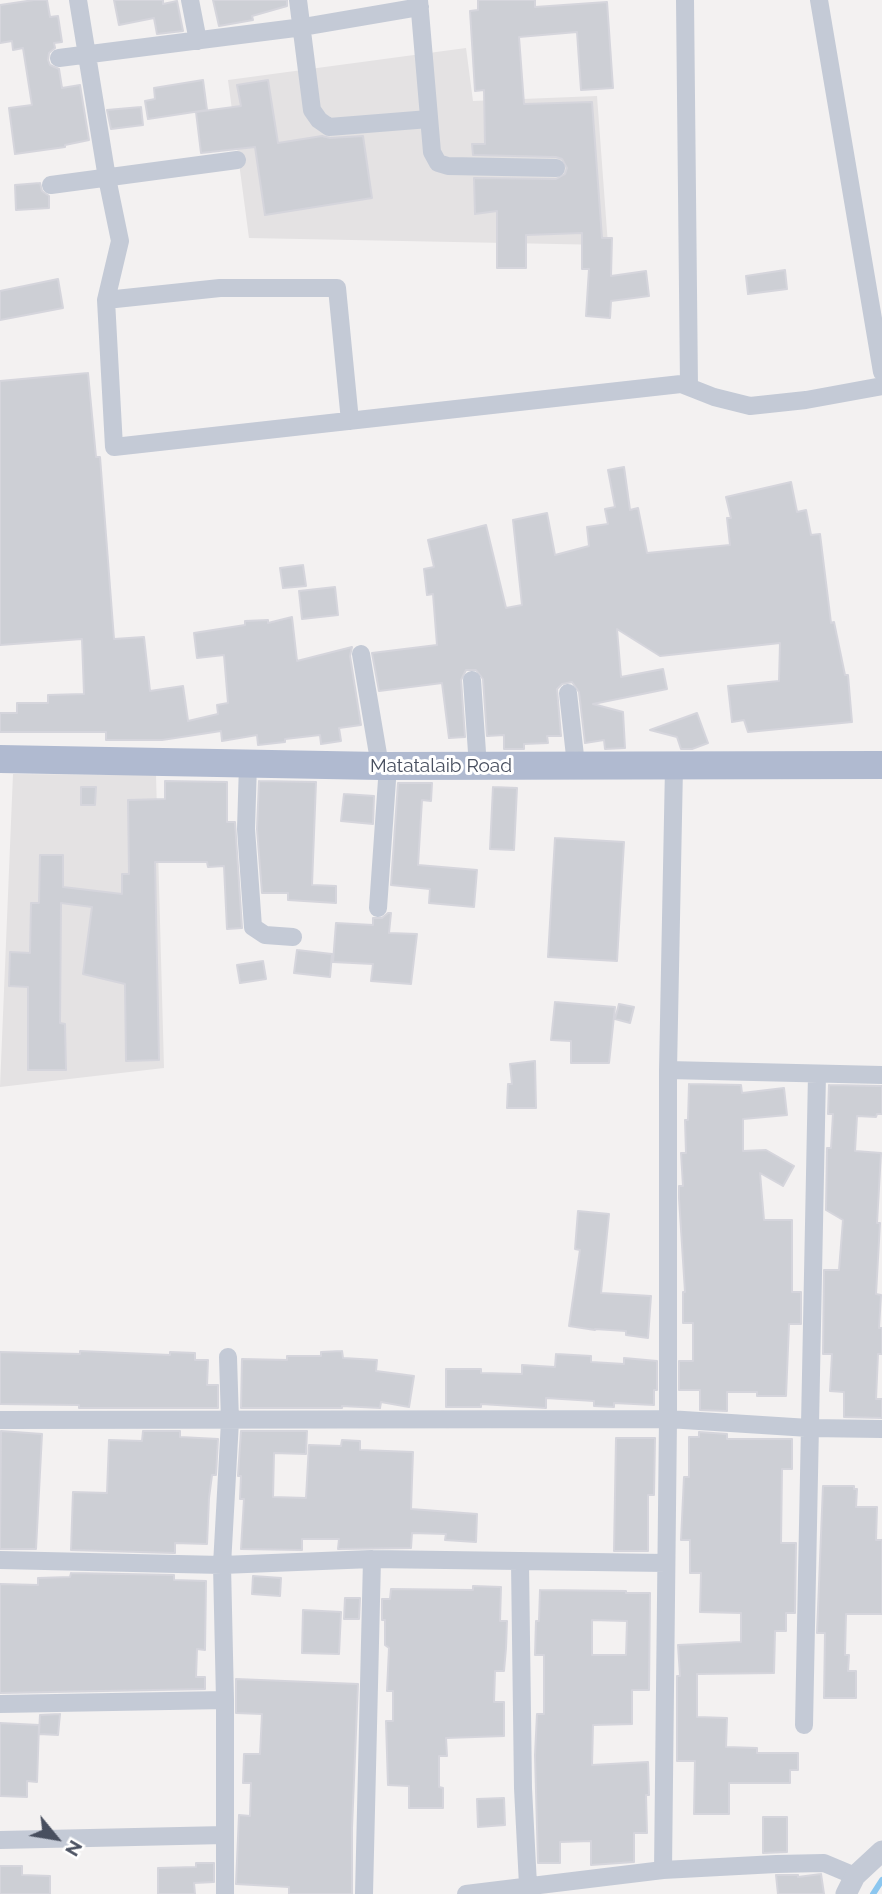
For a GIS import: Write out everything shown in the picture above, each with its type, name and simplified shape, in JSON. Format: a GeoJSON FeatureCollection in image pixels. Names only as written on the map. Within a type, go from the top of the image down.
{"type":"FeatureCollection","features":[{"type":"Feature","properties":{"kind":"main road","name":"Matatalaib Road"},"geometry":{"type":"LineString","coordinates":[[0,759],[478,767],[882,765]]}},
{"type":"Feature","properties":{"kind":"street"},"geometry":{"type":"LineString","coordinates":[[78,0],[120,241],[106,300],[114,447],[668,385],[689,386],[714,397],[750,406],[806,400],[882,386]]}},
{"type":"Feature","properties":{"kind":"street"},"geometry":{"type":"LineString","coordinates":[[190,0],[198,41]]}},
{"type":"Feature","properties":{"kind":"street"},"geometry":{"type":"LineString","coordinates":[[298,0],[312,110],[319,120],[329,127],[429,119]]}},
{"type":"Feature","properties":{"kind":"street"},"geometry":{"type":"LineString","coordinates":[[684,0],[689,386]]}},
{"type":"Feature","properties":{"kind":"street"},"geometry":{"type":"LineString","coordinates":[[819,0],[882,372]]}},
{"type":"Feature","properties":{"kind":"street"},"geometry":{"type":"LineString","coordinates":[[59,58],[303,27],[419,4],[432,152],[438,163],[449,166],[556,168]]}},
{"type":"Feature","properties":{"kind":"street"},"geometry":{"type":"LineString","coordinates":[[51,185],[237,160]]}},
{"type":"Feature","properties":{"kind":"street"},"geometry":{"type":"LineString","coordinates":[[106,300],[220,288],[337,288],[350,421]]}},
{"type":"Feature","properties":{"kind":"street"},"geometry":{"type":"LineString","coordinates":[[361,654],[384,766],[378,908]]}},
{"type":"Feature","properties":{"kind":"street"},"geometry":{"type":"LineString","coordinates":[[472,680],[478,767]]}},
{"type":"Feature","properties":{"kind":"street"},"geometry":{"type":"LineString","coordinates":[[568,693],[576,765]]}},
{"type":"Feature","properties":{"kind":"street"},"geometry":{"type":"LineString","coordinates":[[248,764],[246,829],[253,927],[265,935],[293,937]]}},
{"type":"Feature","properties":{"kind":"street"},"geometry":{"type":"LineString","coordinates":[[663,1870],[668,1070],[674,767]]}},
{"type":"Feature","properties":{"kind":"street"},"geometry":{"type":"LineString","coordinates":[[668,1070],[882,1075]]}},
{"type":"Feature","properties":{"kind":"street"},"geometry":{"type":"LineString","coordinates":[[804,1725],[817,1074]]}},
{"type":"Feature","properties":{"kind":"street"},"geometry":{"type":"LineString","coordinates":[[225,1894],[222,1564],[230,1421],[228,1357]]}},
{"type":"Feature","properties":{"kind":"street"},"geometry":{"type":"LineString","coordinates":[[0,1420],[667,1419],[809,1428],[882,1429]]}},
{"type":"Feature","properties":{"kind":"street"},"geometry":{"type":"LineString","coordinates":[[0,1560],[222,1564],[372,1559],[666,1563]]}},
{"type":"Feature","properties":{"kind":"street"},"geometry":{"type":"LineString","coordinates":[[364,1894],[372,1559]]}},
{"type":"Feature","properties":{"kind":"street"},"geometry":{"type":"LineString","coordinates":[[520,1563],[527,1885]]}},
{"type":"Feature","properties":{"kind":"street"},"geometry":{"type":"LineString","coordinates":[[0,1704],[225,1700]]}},
{"type":"Feature","properties":{"kind":"street"},"geometry":{"type":"LineString","coordinates":[[0,1840],[225,1835]]}},
{"type":"Feature","properties":{"kind":"street"},"geometry":{"type":"LineString","coordinates":[[466,1894],[663,1870],[824,1863],[850,1885],[882,1851]]}},
{"type":"Feature","properties":{"kind":"shaded area"},"geometry":{"type":"Polygon","coordinates":[[[466,48],[473,101],[597,96],[608,245],[249,238],[228,80],[466,48]]]}},
{"type":"Feature","properties":{"kind":"shaded area"},"geometry":{"type":"Polygon","coordinates":[[[13,774],[156,775],[164,1068],[0,1087],[13,774]]]}},
{"type":"Feature","properties":{"kind":"building"},"geometry":{"type":"Polygon","coordinates":[[[47,0],[50,17],[58,16],[62,42],[54,43],[55,48],[49,53],[48,60],[50,65],[59,69],[62,88],[80,85],[89,140],[65,147],[15,154],[9,108],[32,105],[23,48],[13,50],[12,41],[0,43],[0,5],[47,0]]]}},
{"type":"Feature","properties":{"kind":"building"},"geometry":{"type":"Polygon","coordinates":[[[114,0],[163,0],[163,4],[177,1],[183,31],[157,34],[154,18],[119,25],[114,0]]]}},
{"type":"Feature","properties":{"kind":"building"},"geometry":{"type":"Polygon","coordinates":[[[213,0],[287,0],[287,6],[252,16],[253,20],[219,26],[213,0]]]}},
{"type":"Feature","properties":{"kind":"building"},"geometry":{"type":"Polygon","coordinates":[[[478,0],[535,0],[535,7],[607,2],[613,88],[581,90],[577,32],[519,37],[524,104],[592,102],[602,238],[612,238],[611,276],[646,271],[649,296],[611,301],[610,318],[586,316],[589,269],[582,269],[582,233],[526,235],[526,268],[497,268],[497,211],[475,214],[474,178],[556,179],[565,174],[567,168],[562,159],[556,157],[473,155],[472,144],[485,144],[484,90],[475,91],[470,11],[478,10],[478,0]]]}},
{"type":"Feature","properties":{"kind":"building"},"geometry":{"type":"Polygon","coordinates":[[[203,80],[207,110],[148,119],[145,101],[155,99],[154,88],[203,80]]]}},
{"type":"Feature","properties":{"kind":"building"},"geometry":{"type":"Polygon","coordinates":[[[268,80],[278,143],[322,136],[363,136],[372,198],[265,215],[255,147],[201,153],[196,112],[241,106],[237,85],[268,80]]]}},
{"type":"Feature","properties":{"kind":"building"},"geometry":{"type":"Polygon","coordinates":[[[141,107],[143,125],[111,129],[107,110],[141,107]]]}},
{"type":"Feature","properties":{"kind":"building"},"geometry":{"type":"Polygon","coordinates":[[[40,183],[42,191],[49,196],[49,208],[16,210],[15,185],[40,183]]]}},
{"type":"Feature","properties":{"kind":"building"},"geometry":{"type":"Polygon","coordinates":[[[785,270],[787,289],[748,294],[746,276],[785,270]]]}},
{"type":"Feature","properties":{"kind":"building"},"geometry":{"type":"Polygon","coordinates":[[[58,279],[63,308],[0,320],[0,291],[58,279]]]}},
{"type":"Feature","properties":{"kind":"building"},"geometry":{"type":"Polygon","coordinates":[[[88,373],[96,457],[100,457],[114,639],[144,637],[150,691],[183,686],[188,721],[218,714],[217,705],[228,703],[224,655],[197,658],[194,633],[245,625],[245,621],[268,620],[268,623],[292,617],[297,661],[352,647],[350,656],[361,725],[339,728],[341,741],[321,744],[320,735],[258,745],[257,735],[222,741],[221,731],[162,740],[106,740],[106,732],[0,732],[0,713],[17,713],[17,703],[48,703],[48,695],[84,694],[82,639],[0,645],[0,381],[88,373]]]}},
{"type":"Feature","properties":{"kind":"building"},"geometry":{"type":"Polygon","coordinates":[[[624,467],[630,510],[638,508],[647,553],[730,545],[727,518],[731,518],[726,497],[791,482],[797,512],[806,510],[811,535],[820,534],[831,623],[834,622],[845,675],[848,675],[852,722],[748,732],[744,720],[732,722],[728,686],[779,681],[780,643],[660,656],[617,629],[621,677],[663,669],[667,689],[593,704],[623,712],[625,748],[605,749],[604,740],[585,743],[579,692],[572,682],[562,684],[557,689],[561,736],[547,736],[548,743],[524,744],[524,749],[504,749],[504,735],[487,736],[483,679],[476,670],[466,670],[461,680],[465,737],[449,738],[442,683],[379,691],[372,653],[437,645],[433,594],[427,595],[424,569],[434,567],[428,540],[486,525],[506,608],[522,605],[513,520],[547,513],[555,555],[589,546],[587,527],[608,524],[605,509],[615,507],[608,470],[624,467]]]}},
{"type":"Feature","properties":{"kind":"building"},"geometry":{"type":"Polygon","coordinates":[[[303,565],[306,586],[283,588],[280,568],[303,565]]]}},
{"type":"Feature","properties":{"kind":"building"},"geometry":{"type":"Polygon","coordinates":[[[335,587],[338,615],[302,619],[299,591],[335,587]]]}},
{"type":"Feature","properties":{"kind":"building"},"geometry":{"type":"Polygon","coordinates":[[[697,713],[708,743],[692,749],[681,749],[677,737],[650,730],[697,713]]]}},
{"type":"Feature","properties":{"kind":"building"},"geometry":{"type":"Polygon","coordinates":[[[165,781],[227,782],[227,822],[235,822],[242,928],[227,929],[224,866],[208,867],[207,862],[155,862],[159,1060],[126,1061],[125,984],[83,974],[92,907],[61,903],[60,1023],[65,1024],[66,1070],[28,1070],[28,987],[9,986],[10,952],[30,953],[31,903],[39,903],[40,855],[63,855],[63,887],[122,894],[122,874],[129,874],[128,800],[165,799],[165,781]]]}},
{"type":"Feature","properties":{"kind":"building"},"geometry":{"type":"Polygon","coordinates":[[[259,781],[316,782],[312,885],[336,886],[336,903],[288,900],[288,893],[262,893],[257,829],[259,781]]]}},
{"type":"Feature","properties":{"kind":"building"},"geometry":{"type":"Polygon","coordinates":[[[398,783],[432,783],[431,801],[422,800],[418,865],[477,870],[474,907],[429,903],[430,889],[391,885],[398,783]]]}},
{"type":"Feature","properties":{"kind":"building"},"geometry":{"type":"Polygon","coordinates":[[[81,787],[96,787],[95,805],[81,805],[81,787]]]}},
{"type":"Feature","properties":{"kind":"building"},"geometry":{"type":"Polygon","coordinates":[[[493,787],[517,788],[514,850],[490,849],[493,787]]]}},
{"type":"Feature","properties":{"kind":"building"},"geometry":{"type":"Polygon","coordinates":[[[344,794],[374,796],[373,824],[341,821],[344,794]]]}},
{"type":"Feature","properties":{"kind":"building"},"geometry":{"type":"Polygon","coordinates":[[[555,838],[624,842],[617,961],[548,957],[555,838]]]}},
{"type":"Feature","properties":{"kind":"building"},"geometry":{"type":"Polygon","coordinates":[[[391,913],[389,933],[417,934],[411,984],[371,981],[373,964],[333,962],[336,923],[373,925],[373,918],[382,918],[391,913]]]}},
{"type":"Feature","properties":{"kind":"building"},"geometry":{"type":"Polygon","coordinates":[[[297,950],[332,954],[330,977],[294,973],[297,950]]]}},
{"type":"Feature","properties":{"kind":"building"},"geometry":{"type":"Polygon","coordinates":[[[263,961],[266,979],[240,983],[237,965],[263,961]]]}},
{"type":"Feature","properties":{"kind":"building"},"geometry":{"type":"Polygon","coordinates":[[[555,1002],[615,1007],[609,1063],[571,1063],[571,1041],[551,1040],[555,1002]]]}},
{"type":"Feature","properties":{"kind":"building"},"geometry":{"type":"Polygon","coordinates":[[[619,1004],[634,1007],[630,1023],[615,1019],[619,1004]]]}},
{"type":"Feature","properties":{"kind":"building"},"geometry":{"type":"Polygon","coordinates":[[[535,1061],[536,1108],[507,1108],[508,1084],[512,1084],[510,1064],[535,1061]]]}},
{"type":"Feature","properties":{"kind":"building"},"geometry":{"type":"Polygon","coordinates":[[[689,1084],[741,1085],[742,1093],[784,1088],[787,1115],[743,1119],[743,1151],[766,1150],[794,1166],[783,1186],[760,1173],[764,1220],[792,1220],[792,1292],[801,1292],[801,1324],[789,1324],[786,1396],[727,1392],[727,1411],[700,1410],[700,1390],[679,1390],[679,1361],[693,1361],[693,1323],[683,1323],[685,1292],[679,1198],[679,1186],[683,1186],[681,1153],[686,1153],[685,1120],[688,1120],[689,1084]]]}},
{"type":"Feature","properties":{"kind":"building"},"geometry":{"type":"Polygon","coordinates":[[[829,1085],[882,1086],[882,1114],[877,1114],[876,1117],[857,1116],[855,1151],[881,1153],[876,1294],[881,1295],[879,1328],[882,1328],[882,1354],[878,1354],[876,1399],[882,1399],[882,1418],[844,1417],[844,1392],[830,1391],[832,1354],[823,1354],[824,1270],[839,1270],[843,1220],[826,1210],[827,1148],[831,1148],[833,1114],[828,1114],[829,1085]]]}},
{"type":"Feature","properties":{"kind":"building"},"geometry":{"type":"Polygon","coordinates":[[[578,1211],[609,1214],[601,1293],[651,1296],[648,1338],[626,1335],[626,1331],[569,1326],[580,1250],[575,1249],[578,1211]]]}},
{"type":"Feature","properties":{"kind":"building"},"geometry":{"type":"Polygon","coordinates":[[[80,1351],[170,1355],[170,1352],[195,1353],[195,1360],[208,1360],[207,1385],[218,1385],[218,1408],[79,1408],[79,1405],[0,1404],[0,1352],[80,1354],[80,1351]]]}},
{"type":"Feature","properties":{"kind":"building"},"geometry":{"type":"Polygon","coordinates":[[[342,1351],[343,1358],[377,1360],[376,1371],[414,1376],[409,1407],[381,1402],[380,1408],[241,1408],[242,1359],[287,1360],[287,1356],[321,1356],[321,1352],[342,1351]]]}},
{"type":"Feature","properties":{"kind":"building"},"geometry":{"type":"Polygon","coordinates":[[[556,1354],[591,1356],[591,1362],[624,1364],[624,1358],[657,1361],[654,1405],[614,1403],[614,1407],[594,1406],[594,1401],[546,1398],[546,1408],[481,1404],[481,1407],[446,1407],[446,1369],[481,1369],[481,1373],[522,1374],[522,1365],[555,1367],[556,1354]]]}},
{"type":"Feature","properties":{"kind":"building"},"geometry":{"type":"Polygon","coordinates":[[[1,1431],[42,1434],[36,1549],[0,1549],[1,1431]]]}},
{"type":"Feature","properties":{"kind":"building"},"geometry":{"type":"Polygon","coordinates":[[[143,1431],[180,1431],[180,1437],[218,1439],[216,1475],[212,1475],[209,1498],[207,1544],[175,1543],[175,1553],[71,1550],[73,1492],[107,1493],[109,1440],[142,1441],[143,1431]]]}},
{"type":"Feature","properties":{"kind":"building"},"geometry":{"type":"Polygon","coordinates":[[[241,1431],[307,1431],[306,1454],[274,1453],[273,1497],[306,1498],[309,1445],[341,1446],[342,1440],[360,1441],[360,1450],[413,1452],[411,1509],[477,1514],[476,1542],[445,1540],[446,1534],[412,1533],[411,1548],[338,1549],[339,1539],[302,1539],[302,1550],[241,1549],[244,1499],[240,1499],[241,1476],[238,1476],[241,1431]]]}},
{"type":"Feature","properties":{"kind":"building"},"geometry":{"type":"Polygon","coordinates":[[[699,1432],[727,1434],[727,1439],[792,1439],[792,1469],[782,1469],[781,1543],[796,1543],[795,1613],[786,1613],[786,1631],[775,1631],[774,1673],[697,1674],[697,1717],[727,1718],[726,1747],[757,1748],[757,1753],[798,1753],[798,1770],[790,1770],[790,1783],[729,1783],[729,1814],[694,1814],[695,1761],[677,1761],[677,1676],[680,1676],[678,1645],[741,1642],[741,1613],[700,1612],[701,1573],[690,1573],[690,1540],[681,1540],[684,1477],[689,1477],[689,1437],[699,1437],[699,1432]]]}},
{"type":"Feature","properties":{"kind":"building"},"geometry":{"type":"Polygon","coordinates":[[[616,1438],[655,1438],[654,1495],[648,1495],[648,1551],[614,1551],[616,1438]]]}},
{"type":"Feature","properties":{"kind":"building"},"geometry":{"type":"Polygon","coordinates":[[[823,1486],[854,1486],[854,1489],[857,1489],[856,1507],[877,1507],[876,1540],[882,1540],[882,1614],[846,1614],[845,1655],[849,1655],[848,1671],[856,1671],[856,1698],[824,1698],[825,1633],[817,1633],[823,1486]]]}},
{"type":"Feature","properties":{"kind":"building"},"geometry":{"type":"Polygon","coordinates":[[[71,1573],[174,1575],[174,1580],[206,1581],[205,1650],[197,1649],[196,1677],[205,1677],[205,1689],[0,1693],[0,1584],[38,1585],[38,1578],[70,1577],[71,1573]]]}},
{"type":"Feature","properties":{"kind":"building"},"geometry":{"type":"Polygon","coordinates":[[[253,1576],[281,1578],[280,1596],[252,1594],[253,1576]]]}},
{"type":"Feature","properties":{"kind":"building"},"geometry":{"type":"Polygon","coordinates":[[[473,1586],[501,1587],[500,1621],[507,1621],[506,1648],[504,1671],[495,1671],[494,1702],[504,1702],[504,1736],[446,1738],[447,1756],[439,1756],[439,1787],[443,1788],[443,1808],[409,1808],[409,1786],[388,1785],[386,1721],[393,1721],[393,1691],[387,1691],[389,1648],[385,1645],[382,1599],[390,1599],[391,1589],[473,1590],[473,1586]]]}},
{"type":"Feature","properties":{"kind":"building"},"geometry":{"type":"Polygon","coordinates":[[[540,1590],[650,1593],[649,1690],[632,1690],[632,1724],[593,1725],[592,1765],[648,1762],[647,1833],[634,1833],[634,1862],[591,1865],[591,1841],[560,1842],[560,1863],[538,1863],[535,1755],[537,1714],[544,1714],[544,1655],[535,1655],[536,1621],[539,1621],[540,1590]],[[592,1620],[592,1655],[626,1655],[627,1621],[592,1620]]]}},
{"type":"Feature","properties":{"kind":"building"},"geometry":{"type":"Polygon","coordinates":[[[345,1598],[360,1598],[359,1619],[344,1619],[345,1598]]]}},
{"type":"Feature","properties":{"kind":"building"},"geometry":{"type":"Polygon","coordinates":[[[303,1610],[341,1612],[339,1654],[302,1653],[303,1610]]]}},
{"type":"Feature","properties":{"kind":"building"},"geometry":{"type":"Polygon","coordinates":[[[236,1679],[358,1684],[352,1894],[289,1894],[289,1887],[236,1884],[239,1815],[250,1816],[251,1783],[243,1783],[244,1754],[260,1754],[262,1714],[236,1713],[236,1679]]]}},
{"type":"Feature","properties":{"kind":"building"},"geometry":{"type":"Polygon","coordinates":[[[60,1714],[58,1735],[39,1734],[40,1715],[60,1714]]]}},
{"type":"Feature","properties":{"kind":"building"},"geometry":{"type":"Polygon","coordinates":[[[0,1723],[39,1725],[37,1782],[27,1781],[27,1797],[0,1796],[0,1723]]]}},
{"type":"Feature","properties":{"kind":"building"},"geometry":{"type":"Polygon","coordinates":[[[504,1798],[505,1825],[478,1827],[477,1799],[504,1798]]]}},
{"type":"Feature","properties":{"kind":"building"},"geometry":{"type":"Polygon","coordinates":[[[763,1817],[787,1817],[787,1852],[763,1853],[763,1817]]]}},
{"type":"Feature","properties":{"kind":"building"},"geometry":{"type":"Polygon","coordinates":[[[196,1863],[214,1863],[214,1882],[194,1883],[195,1894],[158,1894],[158,1868],[196,1867],[196,1863]]]}},
{"type":"Feature","properties":{"kind":"building"},"geometry":{"type":"Polygon","coordinates":[[[0,1866],[22,1866],[22,1875],[50,1876],[50,1894],[0,1894],[0,1866]]]}},
{"type":"Feature","properties":{"kind":"building"},"geometry":{"type":"Polygon","coordinates":[[[821,1874],[824,1894],[778,1894],[776,1875],[798,1877],[821,1874]]]}},
{"type":"Feature","properties":{"kind":"waterway"},"geometry":{"type":"LineString","coordinates":[[873,1894],[882,1880]]}}]}
